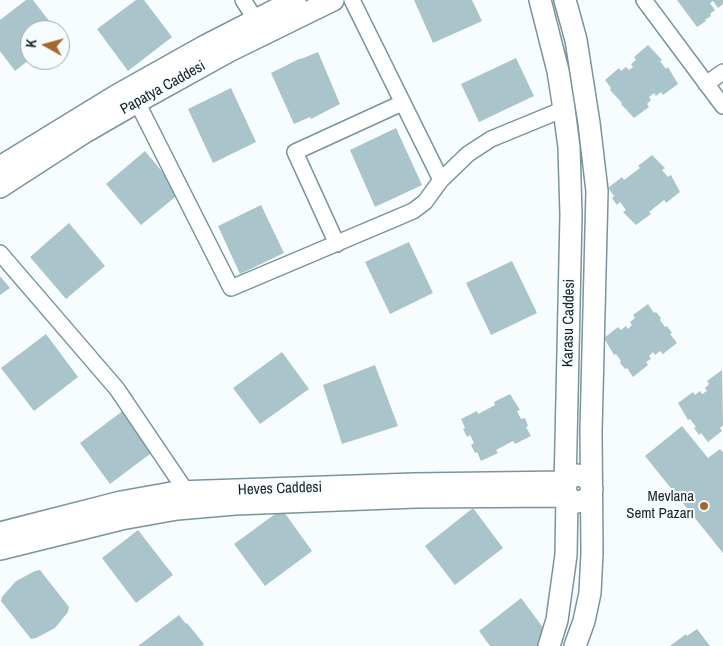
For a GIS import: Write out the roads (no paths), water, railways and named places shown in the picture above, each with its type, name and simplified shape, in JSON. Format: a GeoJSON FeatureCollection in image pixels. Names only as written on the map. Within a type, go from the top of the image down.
{"type":"FeatureCollection","features":[{"type":"Feature","properties":{"kind":"street"},"geometry":{"type":"LineString","coordinates":[[243,0],[260,27]]}},
{"type":"Feature","properties":{"kind":"street","name":"Papatya Caddesi"},"geometry":{"type":"LineString","coordinates":[[0,187],[85,132],[260,27],[295,0]]}},
{"type":"Feature","properties":{"kind":"street"},"geometry":{"type":"LineString","coordinates":[[352,0],[441,180]]}},
{"type":"Feature","properties":{"kind":"street","name":"Karasu Caddesi"},"geometry":{"type":"LineString","coordinates":[[540,0],[564,109],[569,156],[571,215],[566,555],[557,620],[550,646]]}},
{"type":"Feature","properties":{"kind":"street","name":"Karasu Caddesi"},"geometry":{"type":"LineString","coordinates":[[564,0],[576,40],[589,123],[596,191],[591,421],[590,594],[584,621],[575,646]]}},
{"type":"Feature","properties":{"kind":"street"},"geometry":{"type":"LineString","coordinates":[[644,0],[723,106]]}},
{"type":"Feature","properties":{"kind":"street","name":"Papatya Caddesi"},"geometry":{"type":"LineString","coordinates":[[0,167],[116,96],[207,45],[260,27],[320,3]]}},
{"type":"Feature","properties":{"kind":"street"},"geometry":{"type":"LineString","coordinates":[[706,84],[723,72]]}},
{"type":"Feature","properties":{"kind":"street"},"geometry":{"type":"LineString","coordinates":[[137,102],[231,288],[413,211],[425,202],[441,180],[468,154],[491,139],[564,109]]}},
{"type":"Feature","properties":{"kind":"street"},"geometry":{"type":"LineString","coordinates":[[337,244],[295,152],[402,103]]}},
{"type":"Feature","properties":{"kind":"street"},"geometry":{"type":"LineString","coordinates":[[0,253],[117,389],[192,499]]}},
{"type":"Feature","properties":{"kind":"street"},"geometry":{"type":"LineString","coordinates":[[566,489],[573,476],[582,476],[589,480],[592,489]]}},
{"type":"Feature","properties":{"kind":"street","name":"Heves Caddesi"},"geometry":{"type":"LineString","coordinates":[[0,533],[121,502],[414,484],[566,489]]}},
{"type":"Feature","properties":{"kind":"street","name":"Heves Caddesi"},"geometry":{"type":"LineString","coordinates":[[0,549],[122,518],[177,508],[192,499],[520,496],[566,489]]}},
{"type":"Feature","properties":{"kind":"place","name":"Mevlana Semt Pazarı"},"geometry":{"type":"Point","coordinates":[704,506]}}]}
